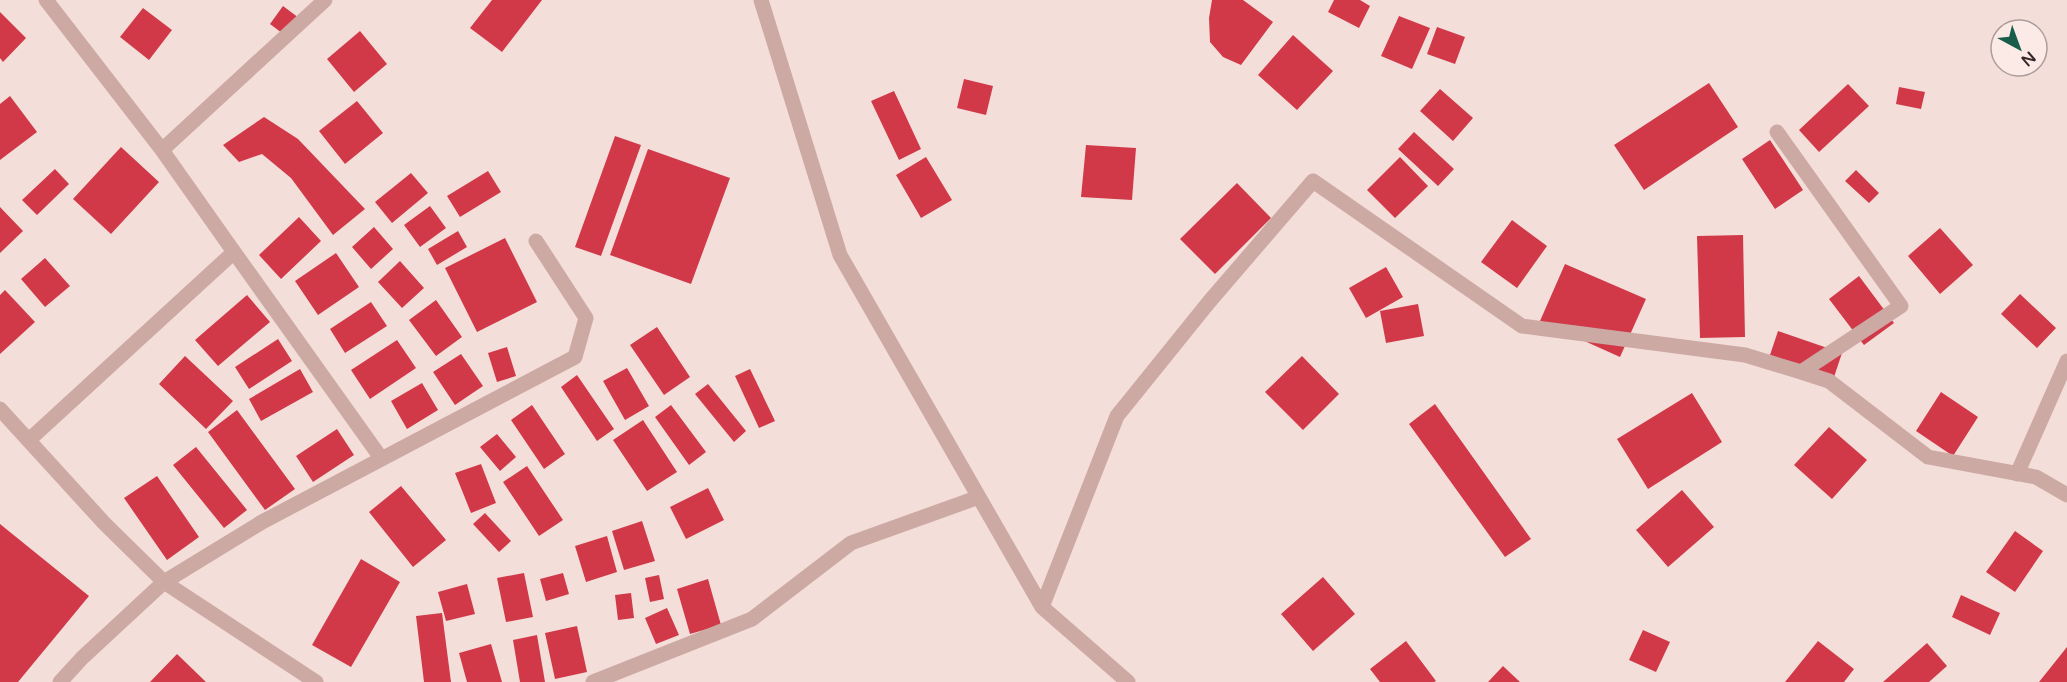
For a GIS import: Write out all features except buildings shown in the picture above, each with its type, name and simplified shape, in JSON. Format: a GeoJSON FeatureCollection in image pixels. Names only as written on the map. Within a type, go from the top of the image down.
{"type":"FeatureCollection","features":[{"type":"Feature","properties":{"kind":"street"},"geometry":{"type":"LineString","coordinates":[[46,0],[162,150],[381,458]]}},
{"type":"Feature","properties":{"kind":"street"},"geometry":{"type":"LineString","coordinates":[[162,150],[325,0]]}},
{"type":"Feature","properties":{"kind":"street"},"geometry":{"type":"LineString","coordinates":[[761,0],[840,255],[1042,607],[1128,682]]}},
{"type":"Feature","properties":{"kind":"street"},"geometry":{"type":"LineString","coordinates":[[1777,132],[1901,306],[1801,372]]}},
{"type":"Feature","properties":{"kind":"street"},"geometry":{"type":"LineString","coordinates":[[1042,607],[1117,416],[1209,302],[1314,182],[1522,326],[1745,355],[1801,372],[1829,381],[1928,457],[2036,477],[2067,495]]}},
{"type":"Feature","properties":{"kind":"street"},"geometry":{"type":"LineString","coordinates":[[60,682],[82,658],[164,582],[262,522],[575,357],[586,318],[536,241]]}},
{"type":"Feature","properties":{"kind":"street"},"geometry":{"type":"LineString","coordinates":[[29,440],[234,252]]}},
{"type":"Feature","properties":{"kind":"street"},"geometry":{"type":"LineString","coordinates":[[2017,474],[2067,361]]}},
{"type":"Feature","properties":{"kind":"street"},"geometry":{"type":"LineString","coordinates":[[0,409],[104,523],[164,582],[316,682]]}},
{"type":"Feature","properties":{"kind":"street"},"geometry":{"type":"LineString","coordinates":[[593,682],[752,619],[851,543],[979,496]]}}]}
